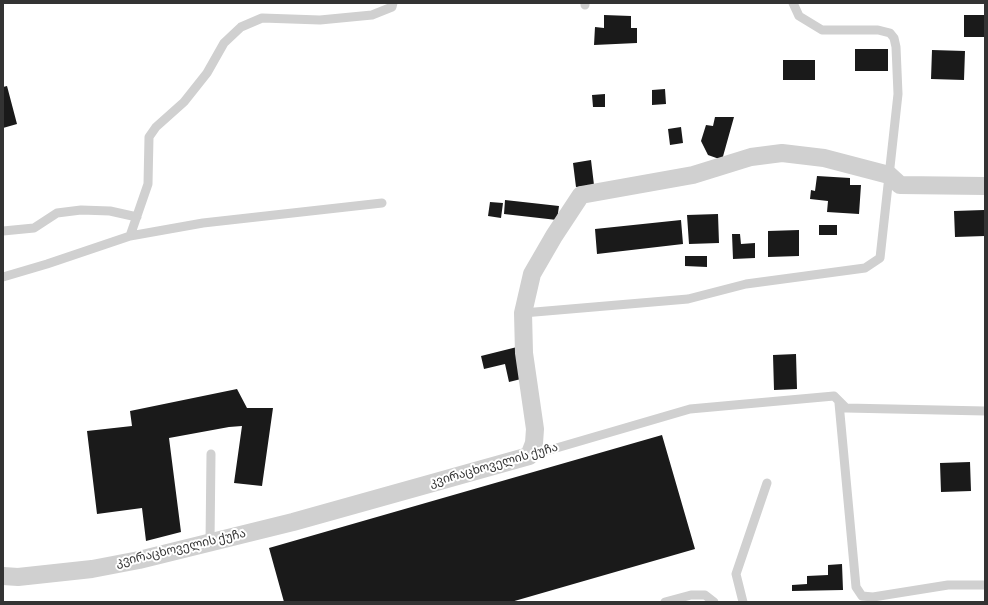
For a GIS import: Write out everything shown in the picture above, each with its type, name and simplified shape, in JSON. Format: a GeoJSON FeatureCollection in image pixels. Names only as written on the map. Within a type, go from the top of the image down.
{"type":"FeatureCollection","features":[{"type":"Feature","properties":{"kind":"street"},"geometry":{"type":"LineString","coordinates":[[529,456],[534,444],[535,429],[524,353],[524,313],[532,274],[554,236],[581,195],[693,175],[751,157],[782,153],[824,158],[889,175],[900,185],[985,186]]}},
{"type":"Feature","properties":{"kind":"street","name":"კვირაცხოველის ქუჩა"},"geometry":{"type":"LineString","coordinates":[[3,576],[18,577],[92,569],[139,560],[293,522],[529,456]]}},
{"type":"Feature","properties":{"kind":"lane"},"geometry":{"type":"LineString","coordinates":[[130,236],[148,184],[149,137],[156,127],[184,102],[208,73],[224,43],[241,27],[262,18],[320,20],[372,15],[392,7],[393,3]]}},
{"type":"Feature","properties":{"kind":"lane"},"geometry":{"type":"LineString","coordinates":[[524,313],[688,299],[746,284],[864,268],[880,258],[898,94],[896,47],[894,38],[890,32],[878,30],[822,30],[799,16],[793,3]]}},
{"type":"Feature","properties":{"kind":"lane"},"geometry":{"type":"LineString","coordinates":[[3,277],[130,236],[203,223],[382,203]]}},
{"type":"Feature","properties":{"kind":"lane"},"geometry":{"type":"LineString","coordinates":[[3,231],[34,228],[58,213],[81,210],[110,211],[137,217]]}},
{"type":"Feature","properties":{"kind":"lane","name":"კვირაცხოველის ქუჩა"},"geometry":{"type":"LineString","coordinates":[[529,456],[690,409],[834,396],[839,403],[846,408],[985,411]]}},
{"type":"Feature","properties":{"kind":"lane"},"geometry":{"type":"LineString","coordinates":[[839,403],[856,587],[862,596],[873,597],[948,585],[985,585]]}},
{"type":"Feature","properties":{"kind":"lane"},"geometry":{"type":"LineString","coordinates":[[210,542],[211,454]]}},
{"type":"Feature","properties":{"kind":"lane"},"geometry":{"type":"LineString","coordinates":[[743,602],[736,574],[767,483]]}},
{"type":"Feature","properties":{"kind":"lane"},"geometry":{"type":"LineString","coordinates":[[665,602],[691,595],[705,595],[714,602]]}},
{"type":"Feature","properties":{"kind":"building"},"geometry":{"type":"Polygon","coordinates":[[[604,15],[631,16],[631,28],[637,28],[637,43],[594,45],[595,27],[604,28],[604,15]]]}},
{"type":"Feature","properties":{"kind":"building"},"geometry":{"type":"Polygon","coordinates":[[[964,15],[985,15],[985,37],[964,37],[964,15]]]}},
{"type":"Feature","properties":{"kind":"building"},"geometry":{"type":"Polygon","coordinates":[[[855,49],[888,49],[888,71],[855,71],[855,49]]]}},
{"type":"Feature","properties":{"kind":"building"},"geometry":{"type":"Polygon","coordinates":[[[932,50],[965,51],[964,80],[931,79],[932,50]]]}},
{"type":"Feature","properties":{"kind":"building"},"geometry":{"type":"Polygon","coordinates":[[[783,60],[815,60],[815,80],[783,80],[783,60]]]}},
{"type":"Feature","properties":{"kind":"building"},"geometry":{"type":"Polygon","coordinates":[[[7,86],[17,124],[3,128],[3,87],[7,86]]]}},
{"type":"Feature","properties":{"kind":"building"},"geometry":{"type":"Polygon","coordinates":[[[665,89],[666,104],[652,105],[652,90],[665,89]]]}},
{"type":"Feature","properties":{"kind":"building"},"geometry":{"type":"Polygon","coordinates":[[[605,94],[605,107],[593,107],[592,95],[605,94]]]}},
{"type":"Feature","properties":{"kind":"building"},"geometry":{"type":"Polygon","coordinates":[[[715,117],[734,117],[722,160],[708,155],[701,141],[706,125],[713,126],[715,117]]]}},
{"type":"Feature","properties":{"kind":"building"},"geometry":{"type":"Polygon","coordinates":[[[681,127],[683,143],[670,145],[668,129],[681,127]]]}},
{"type":"Feature","properties":{"kind":"building"},"geometry":{"type":"Polygon","coordinates":[[[591,160],[594,185],[576,187],[573,163],[591,160]]]}},
{"type":"Feature","properties":{"kind":"building"},"geometry":{"type":"Polygon","coordinates":[[[817,176],[850,178],[850,185],[861,185],[859,214],[827,212],[828,201],[810,199],[811,190],[815,191],[817,176]]]}},
{"type":"Feature","properties":{"kind":"building"},"geometry":{"type":"Polygon","coordinates":[[[505,200],[559,206],[557,220],[504,214],[505,200]]]}},
{"type":"Feature","properties":{"kind":"building"},"geometry":{"type":"Polygon","coordinates":[[[490,202],[503,203],[501,218],[488,216],[490,202]]]}},
{"type":"Feature","properties":{"kind":"building"},"geometry":{"type":"Polygon","coordinates":[[[984,210],[985,236],[955,237],[954,211],[984,210]]]}},
{"type":"Feature","properties":{"kind":"building"},"geometry":{"type":"Polygon","coordinates":[[[718,214],[719,243],[689,244],[687,215],[718,214]]]}},
{"type":"Feature","properties":{"kind":"building"},"geometry":{"type":"Polygon","coordinates":[[[681,220],[683,244],[597,254],[595,229],[681,220]]]}},
{"type":"Feature","properties":{"kind":"building"},"geometry":{"type":"Polygon","coordinates":[[[819,225],[837,225],[837,235],[819,235],[819,225]]]}},
{"type":"Feature","properties":{"kind":"building"},"geometry":{"type":"Polygon","coordinates":[[[799,230],[799,256],[768,257],[768,231],[799,230]]]}},
{"type":"Feature","properties":{"kind":"building"},"geometry":{"type":"Polygon","coordinates":[[[732,234],[740,234],[741,244],[755,243],[755,258],[733,259],[732,234]]]}},
{"type":"Feature","properties":{"kind":"building"},"geometry":{"type":"Polygon","coordinates":[[[685,256],[707,256],[707,267],[685,266],[685,256]]]}},
{"type":"Feature","properties":{"kind":"building"},"geometry":{"type":"Polygon","coordinates":[[[517,347],[525,378],[509,382],[505,364],[484,369],[481,356],[517,347]]]}},
{"type":"Feature","properties":{"kind":"building"},"geometry":{"type":"Polygon","coordinates":[[[796,354],[797,389],[774,390],[773,355],[796,354]]]}},
{"type":"Feature","properties":{"kind":"building"},"geometry":{"type":"Polygon","coordinates":[[[237,389],[247,408],[273,408],[262,486],[234,483],[242,426],[229,427],[169,438],[181,532],[146,541],[142,508],[97,514],[87,431],[132,426],[130,411],[237,389]]]}},
{"type":"Feature","properties":{"kind":"building"},"geometry":{"type":"Polygon","coordinates":[[[662,435],[695,549],[511,602],[284,602],[269,548],[662,435]]]}},
{"type":"Feature","properties":{"kind":"building"},"geometry":{"type":"Polygon","coordinates":[[[970,462],[971,491],[941,492],[940,463],[970,462]]]}},
{"type":"Feature","properties":{"kind":"building"},"geometry":{"type":"Polygon","coordinates":[[[842,564],[843,590],[792,591],[792,585],[807,584],[807,576],[828,575],[828,565],[842,564]]]}}]}
